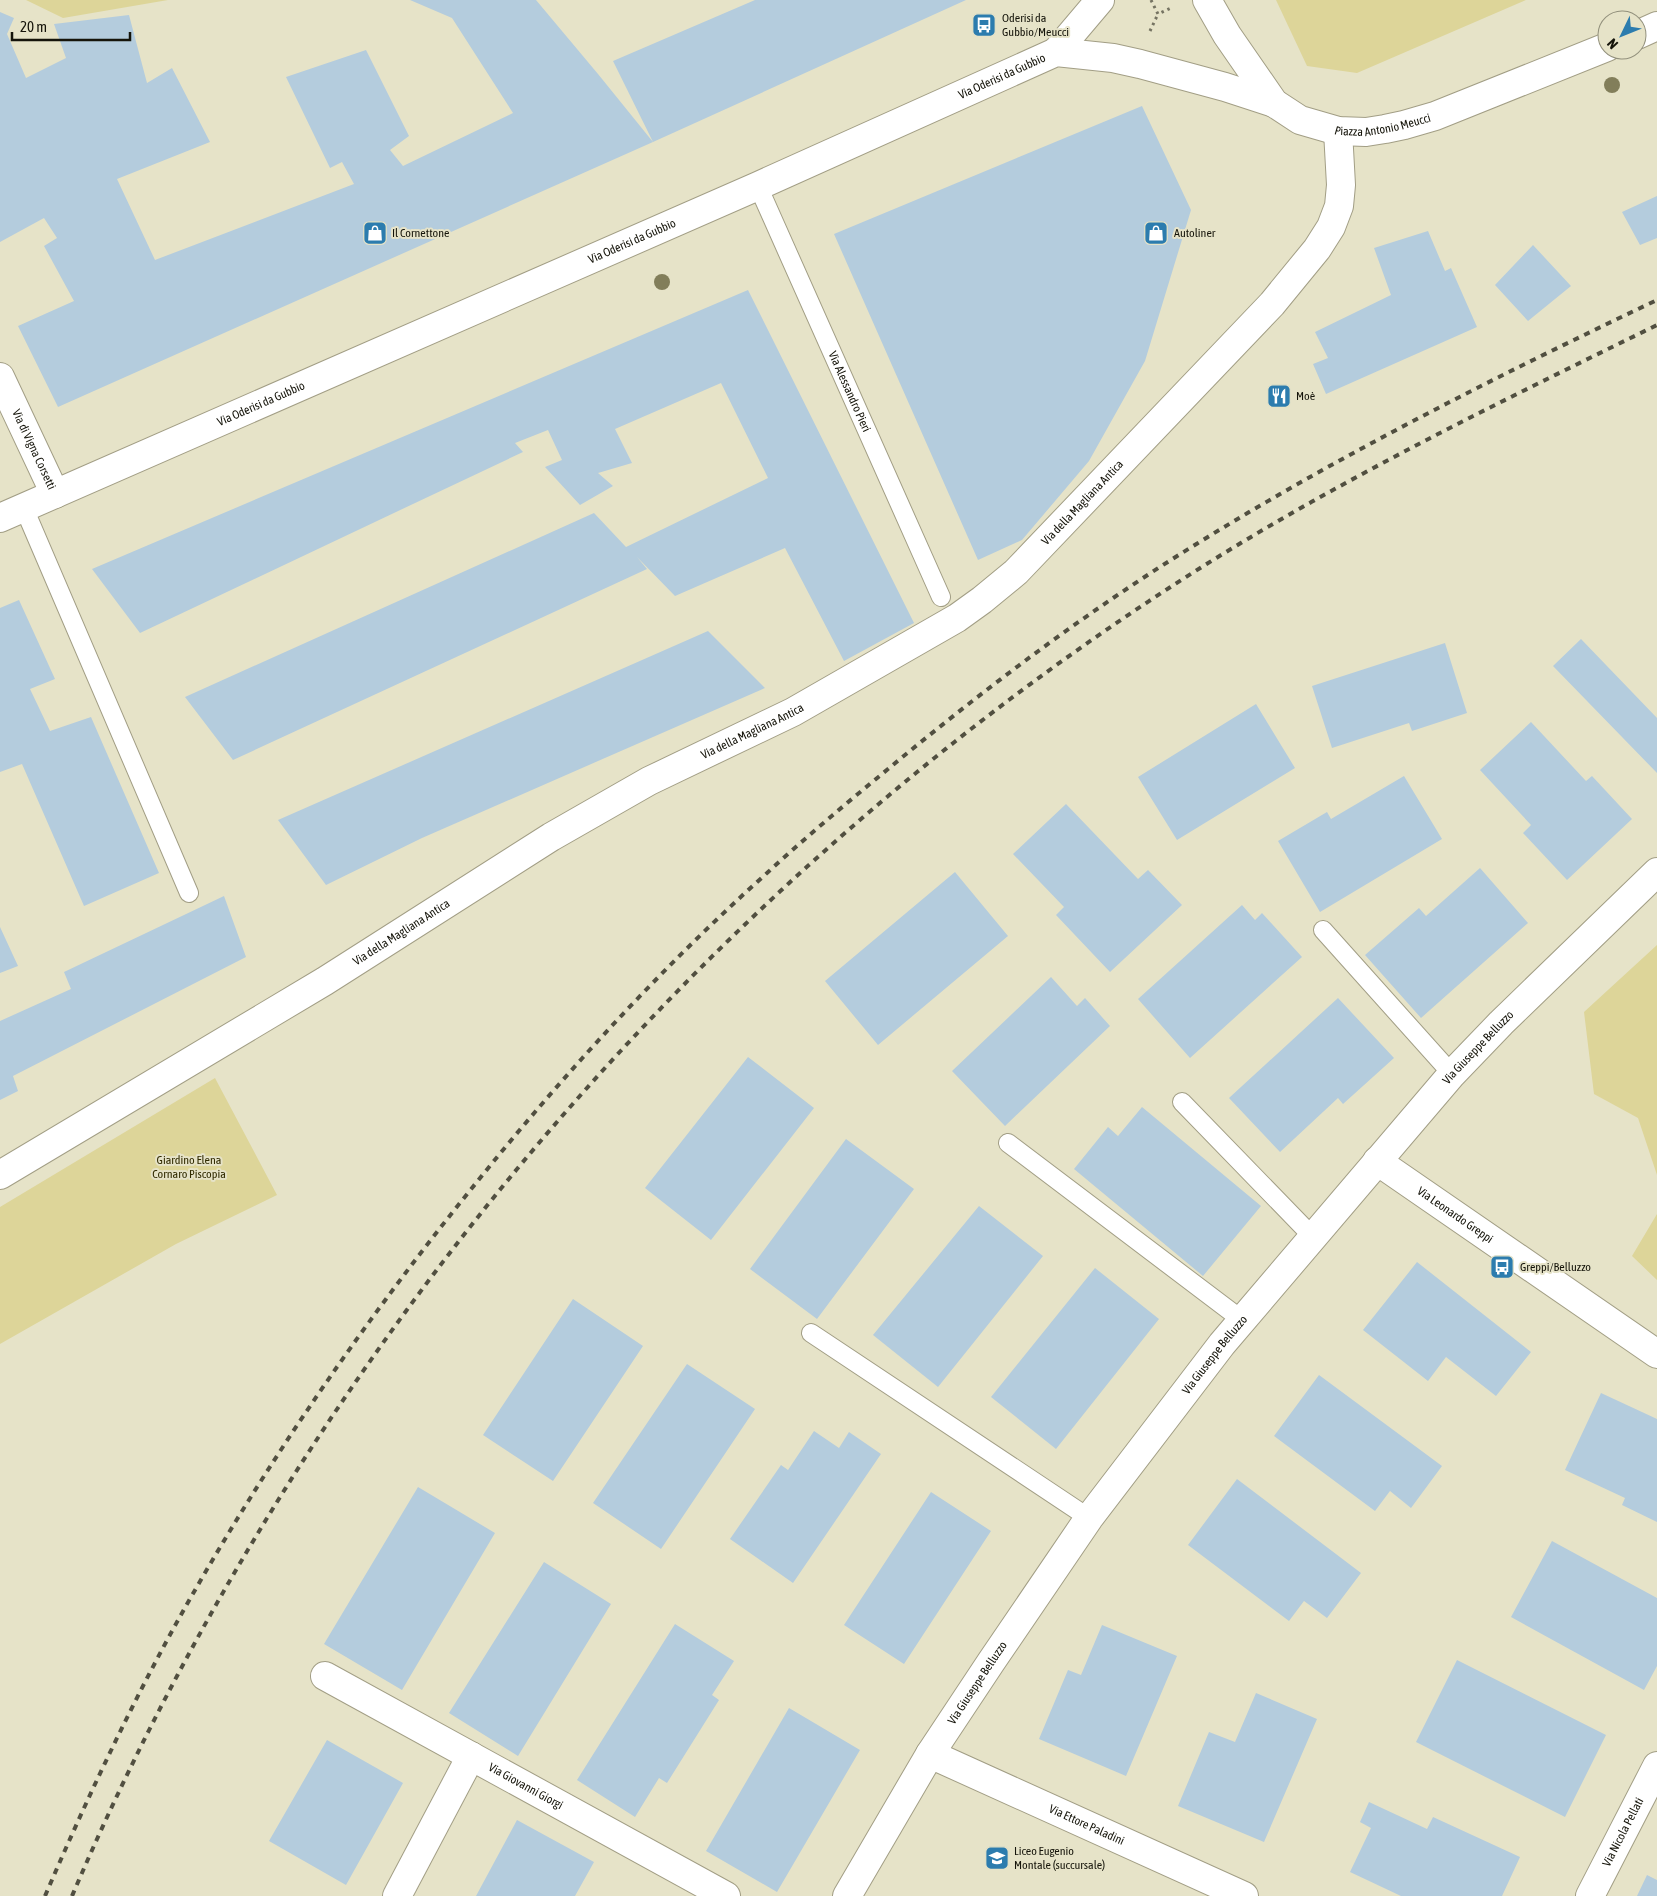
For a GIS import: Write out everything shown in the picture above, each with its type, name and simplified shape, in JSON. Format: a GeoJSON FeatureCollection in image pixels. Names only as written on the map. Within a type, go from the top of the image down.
{"type":"FeatureCollection","features":[{"type":"Feature","properties":{"kind":"street"},"geometry":{"type":"LineString","coordinates":[[1056,52],[1100,0]]}},
{"type":"Feature","properties":{"kind":"street","name":"Piazza Antonio Meucci"},"geometry":{"type":"LineString","coordinates":[[1207,0],[1231,42],[1274,103],[1300,120],[1338,132],[1366,132],[1419,121],[1597,51]]}},
{"type":"Feature","properties":{"kind":"street","name":"Via Oderisi da Gubbio"},"geometry":{"type":"LineString","coordinates":[[12,513],[758,186],[1056,52],[1113,58],[1140,64],[1225,87],[1274,103]]}},
{"type":"Feature","properties":{"kind":"street","name":"Via della Magliana Antica"},"geometry":{"type":"LineString","coordinates":[[0,1175],[325,981],[551,837],[649,781],[793,712],[957,618],[982,600],[1016,572],[1272,304],[1317,249],[1331,228],[1339,206],[1341,185],[1338,132]]}},
{"type":"Feature","properties":{"kind":"street","name":"Via di Vigna Corsetti"},"geometry":{"type":"LineString","coordinates":[[0,377],[55,494]]}},
{"type":"Feature","properties":{"kind":"street","name":"Via Giuseppe Belluzzo"},"geometry":{"type":"LineString","coordinates":[[847,1896],[930,1754],[1089,1518],[1151,1434],[1242,1320],[1452,1074],[1501,1023],[1657,872]]}},
{"type":"Feature","properties":{"kind":"street","name":"Via Leonardo Greppi"},"geometry":{"type":"LineString","coordinates":[[1377,1161],[1657,1354]]}},
{"type":"Feature","properties":{"kind":"street","name":"Via Giovanni Giorgi"},"geometry":{"type":"LineString","coordinates":[[325,1676],[726,1896]]}},
{"type":"Feature","properties":{"kind":"street","name":"Via Ettore Paladini"},"geometry":{"type":"LineString","coordinates":[[930,1754],[1244,1896]]}},
{"type":"Feature","properties":{"kind":"street"},"geometry":{"type":"LineString","coordinates":[[397,1896],[471,1756]]}},
{"type":"Feature","properties":{"kind":"street","name":"Via Nicola Pellati"},"geometry":{"type":"LineString","coordinates":[[1590,1896],[1657,1766]]}},
{"type":"Feature","properties":{"kind":"lane","name":"Via Alessandro Pieri"},"geometry":{"type":"LineString","coordinates":[[758,186],[941,597]]}},
{"type":"Feature","properties":{"kind":"lane"},"geometry":{"type":"LineString","coordinates":[[12,513],[189,893]]}},
{"type":"Feature","properties":{"kind":"lane"},"geometry":{"type":"LineString","coordinates":[[1323,930],[1452,1074]]}},
{"type":"Feature","properties":{"kind":"lane"},"geometry":{"type":"LineString","coordinates":[[1182,1102],[1313,1237]]}},
{"type":"Feature","properties":{"kind":"lane"},"geometry":{"type":"LineString","coordinates":[[1008,1143],[1242,1320]]}},
{"type":"Feature","properties":{"kind":"lane"},"geometry":{"type":"LineString","coordinates":[[811,1333],[1089,1518]]}},
{"type":"Feature","properties":{"kind":"path"},"geometry":{"type":"LineString","coordinates":[[1150,0],[1158,14]]}},
{"type":"Feature","properties":{"kind":"path"},"geometry":{"type":"LineString","coordinates":[[1148,35],[1158,14],[1175,6]]}},
{"type":"Feature","properties":{"kind":"green space"},"geometry":{"type":"Polygon","coordinates":[[[26,0],[168,0],[63,18],[26,0]]]}},
{"type":"Feature","properties":{"kind":"green space"},"geometry":{"type":"Polygon","coordinates":[[[1276,0],[1526,0],[1357,73],[1307,66],[1276,0]]]}},
{"type":"Feature","properties":{"kind":"green space"},"geometry":{"type":"Polygon","coordinates":[[[1657,945],[1657,1175],[1638,1118],[1594,1094],[1584,1012],[1657,945]]]}},
{"type":"Feature","properties":{"kind":"green space","name":"Giardino Elena Cornaro Piscopia"},"geometry":{"type":"Polygon","coordinates":[[[215,1078],[277,1195],[176,1244],[0,1344],[0,1207],[215,1078]]]}},
{"type":"Feature","properties":{"kind":"green space"},"geometry":{"type":"Polygon","coordinates":[[[1657,1214],[1657,1280],[1632,1256],[1657,1214]]]}},
{"type":"Feature","properties":{"kind":"building"},"geometry":{"type":"Polygon","coordinates":[[[410,0],[536,0],[653,142],[58,407],[18,326],[74,301],[44,246],[57,238],[44,218],[0,242],[0,12],[14,18],[7,34],[26,78],[66,58],[54,24],[129,15],[147,83],[172,68],[210,142],[117,179],[155,260],[354,184],[342,162],[330,168],[286,77],[366,50],[409,136],[390,150],[403,166],[513,113],[452,18],[410,0]]]}},
{"type":"Feature","properties":{"kind":"building"},"geometry":{"type":"Polygon","coordinates":[[[755,0],[966,0],[653,142],[613,61],[755,0]]]}},
{"type":"Feature","properties":{"kind":"building"},"geometry":{"type":"Polygon","coordinates":[[[1142,106],[1191,210],[1145,361],[1089,461],[1022,540],[978,560],[834,234],[1142,106]]]}},
{"type":"Feature","properties":{"kind":"building"},"geometry":{"type":"Polygon","coordinates":[[[1657,196],[1657,238],[1640,245],[1622,212],[1657,196]]]}},
{"type":"Feature","properties":{"kind":"building"},"geometry":{"type":"Polygon","coordinates":[[[1428,231],[1445,271],[1451,268],[1477,327],[1326,394],[1313,364],[1328,358],[1315,332],[1391,295],[1374,248],[1428,231]]]}},
{"type":"Feature","properties":{"kind":"building"},"geometry":{"type":"Polygon","coordinates":[[[1533,245],[1571,286],[1528,321],[1495,285],[1533,245]]]}},
{"type":"Feature","properties":{"kind":"building"},"geometry":{"type":"Polygon","coordinates":[[[748,290],[914,623],[844,661],[785,548],[675,596],[637,557],[647,569],[233,760],[185,697],[594,513],[626,547],[768,478],[721,383],[615,429],[632,463],[598,473],[613,486],[580,505],[545,467],[562,460],[548,430],[515,443],[523,452],[140,633],[92,569],[748,290]]]}},
{"type":"Feature","properties":{"kind":"building"},"geometry":{"type":"Polygon","coordinates":[[[19,600],[55,679],[30,689],[50,731],[91,717],[159,873],[84,906],[22,764],[0,772],[0,608],[19,600]]]}},
{"type":"Feature","properties":{"kind":"building"},"geometry":{"type":"Polygon","coordinates":[[[708,631],[765,688],[422,838],[326,885],[278,820],[708,631]]]}},
{"type":"Feature","properties":{"kind":"building"},"geometry":{"type":"Polygon","coordinates":[[[1581,639],[1657,718],[1657,773],[1553,666],[1581,639]]]}},
{"type":"Feature","properties":{"kind":"building"},"geometry":{"type":"Polygon","coordinates":[[[1445,643],[1467,713],[1412,731],[1409,723],[1332,748],[1312,686],[1445,643]]]}},
{"type":"Feature","properties":{"kind":"building"},"geometry":{"type":"Polygon","coordinates":[[[1256,704],[1295,768],[1177,840],[1138,777],[1256,704]]]}},
{"type":"Feature","properties":{"kind":"building"},"geometry":{"type":"Polygon","coordinates":[[[1531,722],[1586,781],[1592,776],[1632,819],[1567,880],[1523,833],[1531,825],[1480,770],[1531,722]]]}},
{"type":"Feature","properties":{"kind":"building"},"geometry":{"type":"Polygon","coordinates":[[[1404,776],[1442,839],[1320,912],[1278,841],[1327,812],[1331,819],[1404,776]]]}},
{"type":"Feature","properties":{"kind":"building"},"geometry":{"type":"Polygon","coordinates":[[[1066,804],[1138,879],[1148,870],[1182,905],[1110,972],[1056,915],[1064,907],[1013,854],[1066,804]]]}},
{"type":"Feature","properties":{"kind":"building"},"geometry":{"type":"Polygon","coordinates":[[[1480,868],[1528,923],[1421,1018],[1365,955],[1419,908],[1426,916],[1480,868]]]}},
{"type":"Feature","properties":{"kind":"building"},"geometry":{"type":"Polygon","coordinates":[[[955,872],[1008,936],[878,1045],[825,981],[955,872]]]}},
{"type":"Feature","properties":{"kind":"building"},"geometry":{"type":"Polygon","coordinates":[[[224,896],[246,957],[13,1076],[18,1091],[0,1100],[0,1021],[71,989],[64,972],[224,896]]]}},
{"type":"Feature","properties":{"kind":"building"},"geometry":{"type":"Polygon","coordinates":[[[1242,905],[1255,920],[1262,913],[1302,957],[1190,1058],[1138,999],[1242,905]]]}},
{"type":"Feature","properties":{"kind":"building"},"geometry":{"type":"Polygon","coordinates":[[[0,927],[18,966],[0,973],[0,927]]]}},
{"type":"Feature","properties":{"kind":"building"},"geometry":{"type":"Polygon","coordinates":[[[1051,977],[1077,1006],[1085,998],[1110,1026],[1005,1126],[952,1071],[1051,977]]]}},
{"type":"Feature","properties":{"kind":"building"},"geometry":{"type":"Polygon","coordinates":[[[1338,998],[1394,1058],[1343,1104],[1338,1098],[1280,1152],[1229,1098],[1338,998]]]}},
{"type":"Feature","properties":{"kind":"building"},"geometry":{"type":"Polygon","coordinates":[[[748,1057],[814,1108],[711,1240],[645,1188],[748,1057]]]}},
{"type":"Feature","properties":{"kind":"building"},"geometry":{"type":"Polygon","coordinates":[[[1142,1107],[1261,1206],[1203,1276],[1074,1169],[1108,1127],[1118,1136],[1142,1107]]]}},
{"type":"Feature","properties":{"kind":"building"},"geometry":{"type":"Polygon","coordinates":[[[846,1139],[914,1189],[817,1319],[750,1269],[846,1139]]]}},
{"type":"Feature","properties":{"kind":"building"},"geometry":{"type":"Polygon","coordinates":[[[979,1206],[1043,1256],[938,1387],[873,1335],[979,1206]]]}},
{"type":"Feature","properties":{"kind":"building"},"geometry":{"type":"Polygon","coordinates":[[[1417,1262],[1531,1352],[1496,1396],[1446,1357],[1428,1381],[1363,1330],[1417,1262]]]}},
{"type":"Feature","properties":{"kind":"building"},"geometry":{"type":"Polygon","coordinates":[[[1095,1268],[1159,1319],[1056,1449],[991,1397],[1095,1268]]]}},
{"type":"Feature","properties":{"kind":"building"},"geometry":{"type":"Polygon","coordinates":[[[573,1299],[643,1346],[553,1481],[483,1435],[573,1299]]]}},
{"type":"Feature","properties":{"kind":"building"},"geometry":{"type":"Polygon","coordinates":[[[687,1364],[755,1409],[661,1549],[593,1503],[687,1364]]]}},
{"type":"Feature","properties":{"kind":"building"},"geometry":{"type":"Polygon","coordinates":[[[1319,1375],[1442,1466],[1411,1508],[1390,1491],[1375,1511],[1274,1436],[1319,1375]]]}},
{"type":"Feature","properties":{"kind":"building"},"geometry":{"type":"Polygon","coordinates":[[[1601,1393],[1657,1419],[1657,1522],[1622,1505],[1625,1498],[1565,1470],[1601,1393]]]}},
{"type":"Feature","properties":{"kind":"building"},"geometry":{"type":"Polygon","coordinates":[[[814,1431],[839,1448],[849,1432],[881,1454],[793,1583],[730,1539],[781,1465],[788,1470],[814,1431]]]}},
{"type":"Feature","properties":{"kind":"building"},"geometry":{"type":"Polygon","coordinates":[[[1237,1479],[1361,1573],[1327,1618],[1304,1601],[1289,1621],[1188,1545],[1237,1479]]]}},
{"type":"Feature","properties":{"kind":"building"},"geometry":{"type":"Polygon","coordinates":[[[418,1487],[495,1533],[402,1690],[324,1644],[418,1487]]]}},
{"type":"Feature","properties":{"kind":"building"},"geometry":{"type":"Polygon","coordinates":[[[931,1492],[991,1531],[904,1664],[844,1625],[931,1492]]]}},
{"type":"Feature","properties":{"kind":"building"},"geometry":{"type":"Polygon","coordinates":[[[1552,1541],[1657,1598],[1657,1666],[1644,1690],[1511,1617],[1552,1541]]]}},
{"type":"Feature","properties":{"kind":"building"},"geometry":{"type":"Polygon","coordinates":[[[544,1562],[611,1604],[518,1756],[449,1713],[544,1562]]]}},
{"type":"Feature","properties":{"kind":"building"},"geometry":{"type":"Polygon","coordinates":[[[675,1624],[734,1661],[712,1695],[719,1700],[667,1783],[659,1778],[635,1817],[577,1780],[675,1624]]]}},
{"type":"Feature","properties":{"kind":"building"},"geometry":{"type":"Polygon","coordinates":[[[1102,1625],[1177,1656],[1126,1776],[1039,1739],[1068,1670],[1081,1675],[1102,1625]]]}},
{"type":"Feature","properties":{"kind":"building"},"geometry":{"type":"Polygon","coordinates":[[[1457,1660],[1606,1735],[1565,1817],[1416,1742],[1457,1660]]]}},
{"type":"Feature","properties":{"kind":"building"},"geometry":{"type":"Polygon","coordinates":[[[1256,1693],[1317,1719],[1264,1842],[1178,1806],[1209,1732],[1235,1742],[1256,1693]]]}},
{"type":"Feature","properties":{"kind":"building"},"geometry":{"type":"Polygon","coordinates":[[[789,1708],[860,1750],[777,1892],[706,1851],[789,1708]]]}},
{"type":"Feature","properties":{"kind":"building"},"geometry":{"type":"Polygon","coordinates":[[[327,1740],[403,1783],[346,1885],[269,1841],[327,1740]]]}},
{"type":"Feature","properties":{"kind":"building"},"geometry":{"type":"Polygon","coordinates":[[[1369,1802],[1427,1829],[1433,1817],[1520,1857],[1502,1896],[1401,1896],[1350,1872],[1371,1828],[1360,1822],[1369,1802]]]}},
{"type":"Feature","properties":{"kind":"building"},"geometry":{"type":"Polygon","coordinates":[[[517,1820],[594,1862],[575,1896],[476,1896],[517,1820]]]}},
{"type":"Feature","properties":{"kind":"building"},"geometry":{"type":"Polygon","coordinates":[[[1647,1875],[1657,1880],[1657,1896],[1637,1896],[1647,1875]]]}},
{"type":"Feature","properties":{"kind":"railway"},"geometry":{"type":"LineString","coordinates":[[45,1896],[141,1689],[177,1622],[243,1509],[315,1399],[431,1239],[506,1146],[613,1024],[688,947],[838,810],[916,746],[1019,665],[1126,589],[1223,528],[1344,458],[1469,392],[1657,300]]}},
{"type":"Feature","properties":{"kind":"railway"},"geometry":{"type":"LineString","coordinates":[[72,1896],[165,1700],[271,1511],[392,1331],[525,1160],[670,999],[827,849],[995,711],[1172,586],[1290,514],[1410,448],[1657,325]]}},
{"type":"Feature","properties":{"kind":"place","name":"Oderisi da Gubbio/Meucci"},"geometry":{"type":"Point","coordinates":[984,25]}},
{"type":"Feature","properties":{"kind":"place","name":"Il Cornettone"},"geometry":{"type":"Point","coordinates":[375,233]}},
{"type":"Feature","properties":{"kind":"place","name":"Autoliner"},"geometry":{"type":"Point","coordinates":[1156,233]}},
{"type":"Feature","properties":{"kind":"place","name":"Moè"},"geometry":{"type":"Point","coordinates":[1279,396]}},
{"type":"Feature","properties":{"kind":"place","name":"Greppi/Belluzzo"},"geometry":{"type":"Point","coordinates":[1502,1267]}},
{"type":"Feature","properties":{"kind":"place","name":"Liceo Eugenio Montale (succursale)"},"geometry":{"type":"Point","coordinates":[997,1858]}}]}
